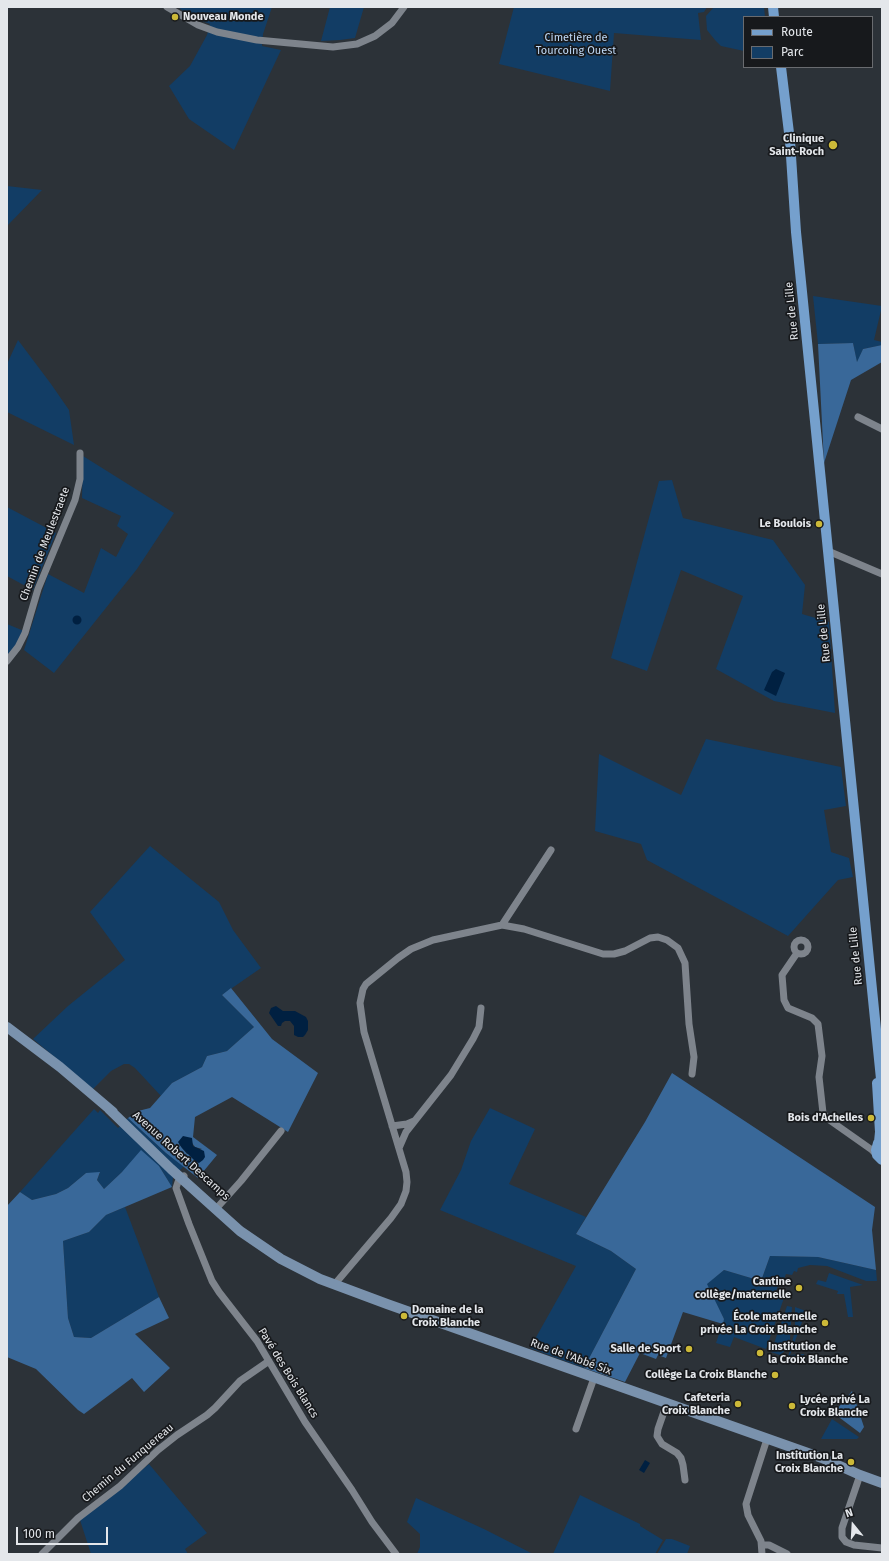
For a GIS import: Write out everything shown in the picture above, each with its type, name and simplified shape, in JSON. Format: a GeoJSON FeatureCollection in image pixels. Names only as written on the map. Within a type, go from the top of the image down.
{"type":"FeatureCollection","features":[{"type":"Feature","properties":{"kind":"main road","name":"Rue de Lille"},"geometry":{"type":"LineString","coordinates":[[778,68],[786,166],[796,232]]}},
{"type":"Feature","properties":{"kind":"main road","name":"Rue de Lille"},"geometry":{"type":"LineString","coordinates":[[781,68],[793,173],[796,232],[882,1089]]}},
{"type":"Feature","properties":{"kind":"main road","name":"Avenue Robert Descamps"},"geometry":{"type":"LineString","coordinates":[[7,1027],[60,1067],[109,1109],[233,1222]]}},
{"type":"Feature","properties":{"kind":"main road","name":"Rue de Lille"},"geometry":{"type":"LineString","coordinates":[[876,1033],[876,1070],[880,1132],[876,1150],[880,1160]]}},
{"type":"Feature","properties":{"kind":"main road","name":"Rue de l'Abbé Six"},"geometry":{"type":"LineString","coordinates":[[233,1222],[270,1249],[303,1270],[334,1285],[666,1404],[882,1477]]}},
{"type":"Feature","properties":{"kind":"main road","name":"Rue de l'Abbé Six"},"geometry":{"type":"LineString","coordinates":[[832,1461],[860,1475],[882,1483]]}},
{"type":"Feature","properties":{"kind":"street"},"geometry":{"type":"LineString","coordinates":[[167,7],[193,23],[217,32],[257,40],[333,47],[353,45],[370,39],[392,23],[404,7]]}},
{"type":"Feature","properties":{"kind":"street"},"geometry":{"type":"LineString","coordinates":[[858,418],[882,430]]}},
{"type":"Feature","properties":{"kind":"street","name":"Chemin de Meulestraete"},"geometry":{"type":"LineString","coordinates":[[7,661],[18,647],[25,633],[38,589],[75,500],[80,479],[80,453]]}},
{"type":"Feature","properties":{"kind":"street"},"geometry":{"type":"LineString","coordinates":[[828,551],[882,574]]}},
{"type":"Feature","properties":{"kind":"street"},"geometry":{"type":"LineString","coordinates":[[502,925],[551,850]]}},
{"type":"Feature","properties":{"kind":"street"},"geometry":{"type":"LineString","coordinates":[[334,1285],[339,1276],[378,1233],[403,1199],[407,1186],[407,1177],[363,1024],[360,1003],[367,983],[396,960],[416,947],[434,940],[502,925],[524,929],[603,954],[614,954],[625,951],[644,940],[654,937],[667,940],[675,944],[680,951],[685,964],[689,1024],[694,1057],[692,1074]]}},
{"type":"Feature","properties":{"kind":"street"},"geometry":{"type":"LineString","coordinates":[[797,953],[782,975],[784,1003],[790,1010],[812,1018],[818,1024],[822,1056],[819,1078],[822,1110],[828,1119],[872,1150],[880,1160]]}},
{"type":"Feature","properties":{"kind":"street"},"geometry":{"type":"LineString","coordinates":[[399,1148],[404,1136],[451,1075],[473,1039],[479,1027],[481,1008]]}},
{"type":"Feature","properties":{"kind":"street"},"geometry":{"type":"LineString","coordinates":[[392,1126],[407,1124],[416,1120]]}},
{"type":"Feature","properties":{"kind":"street"},"geometry":{"type":"LineString","coordinates":[[217,1208],[281,1131]]}},
{"type":"Feature","properties":{"kind":"street"},"geometry":{"type":"LineString","coordinates":[[845,1131],[864,1140],[879,1142]]}},
{"type":"Feature","properties":{"kind":"street","name":"Pavé des Bois Blancs"},"geometry":{"type":"LineString","coordinates":[[183,1177],[176,1185],[176,1188],[208,1274],[219,1292],[256,1341],[305,1422],[372,1522],[396,1554]]}},
{"type":"Feature","properties":{"kind":"street","name":"Chemin du Funquereau"},"geometry":{"type":"LineString","coordinates":[[42,1554],[78,1518],[120,1486],[158,1450],[211,1412],[240,1381],[268,1361]]}},
{"type":"Feature","properties":{"kind":"street"},"geometry":{"type":"LineString","coordinates":[[576,1429],[594,1378]]}},
{"type":"Feature","properties":{"kind":"street"},"geometry":{"type":"LineString","coordinates":[[666,1404],[657,1436],[662,1444],[677,1453],[681,1458],[685,1480]]}},
{"type":"Feature","properties":{"kind":"street"},"geometry":{"type":"LineString","coordinates":[[762,1554],[762,1545],[748,1515],[746,1504],[767,1439]]}},
{"type":"Feature","properties":{"kind":"street"},"geometry":{"type":"LineString","coordinates":[[860,1475],[842,1528],[842,1537],[846,1542],[854,1546],[882,1548]]}},
{"type":"Feature","properties":{"kind":"street"},"geometry":{"type":"LineString","coordinates":[[762,1545],[769,1545],[788,1554]]}},
{"type":"Feature","properties":{"kind":"green space"},"geometry":{"type":"Polygon","coordinates":[[[178,7],[272,7],[263,34],[262,46],[281,50],[234,150],[189,119],[169,86],[190,66],[207,35],[210,24],[189,16],[178,7]]]}},
{"type":"Feature","properties":{"kind":"green space"},"geometry":{"type":"Polygon","coordinates":[[[330,7],[364,7],[355,38],[321,41],[330,7]]]}},
{"type":"Feature","properties":{"kind":"green space","name":"Cimetière de Tourcoing Ouest"},"geometry":{"type":"Polygon","coordinates":[[[514,7],[707,7],[704,12],[698,13],[701,40],[614,33],[610,91],[499,64],[514,7]]]}},
{"type":"Feature","properties":{"kind":"green space"},"geometry":{"type":"Polygon","coordinates":[[[714,7],[764,7],[765,16],[743,16],[743,51],[721,46],[707,30],[706,16],[714,7]]]}},
{"type":"Feature","properties":{"kind":"green space"},"geometry":{"type":"Polygon","coordinates":[[[7,186],[42,190],[7,226],[7,186]]]}},
{"type":"Feature","properties":{"kind":"green space"},"geometry":{"type":"Polygon","coordinates":[[[813,296],[882,306],[874,340],[882,342],[882,345],[863,349],[857,363],[853,343],[818,344],[813,296]]]}},
{"type":"Feature","properties":{"kind":"green space"},"geometry":{"type":"Polygon","coordinates":[[[18,340],[69,410],[74,445],[7,412],[7,364],[18,340]]]}},
{"type":"Feature","properties":{"kind":"green space"},"geometry":{"type":"Polygon","coordinates":[[[83,456],[174,513],[137,569],[54,673],[24,650],[48,574],[84,593],[101,548],[116,557],[128,534],[117,526],[121,516],[82,498],[83,456]]]}},
{"type":"Feature","properties":{"kind":"green space"},"geometry":{"type":"Polygon","coordinates":[[[672,480],[683,518],[773,540],[805,585],[802,614],[829,622],[835,713],[774,701],[716,669],[743,596],[681,570],[647,671],[611,658],[659,481],[672,480]]]}},
{"type":"Feature","properties":{"kind":"green space"},"geometry":{"type":"Polygon","coordinates":[[[7,507],[56,533],[33,590],[7,576],[7,507]]]}},
{"type":"Feature","properties":{"kind":"green space"},"geometry":{"type":"Polygon","coordinates":[[[7,624],[24,631],[15,647],[7,656],[7,624]]]}},
{"type":"Feature","properties":{"kind":"green space"},"geometry":{"type":"Polygon","coordinates":[[[706,739],[841,767],[846,806],[824,810],[831,852],[849,858],[853,877],[838,880],[788,936],[647,860],[641,844],[595,831],[599,754],[681,795],[706,739]]]}},
{"type":"Feature","properties":{"kind":"green space"},"geometry":{"type":"Polygon","coordinates":[[[150,846],[219,902],[233,930],[261,968],[222,995],[254,1027],[227,1051],[207,1056],[202,1067],[172,1083],[161,1096],[135,1068],[129,1064],[124,1064],[111,1071],[93,1089],[33,1039],[68,1006],[125,960],[90,912],[150,846]]]}},
{"type":"Feature","properties":{"kind":"green space"},"geometry":{"type":"Polygon","coordinates":[[[490,1108],[535,1129],[509,1184],[586,1217],[576,1234],[611,1251],[636,1269],[584,1368],[530,1348],[576,1266],[440,1210],[461,1170],[471,1141],[490,1108]]]}},
{"type":"Feature","properties":{"kind":"green space"},"geometry":{"type":"Polygon","coordinates":[[[94,1109],[98,1113],[100,1110],[118,1128],[128,1118],[166,1153],[184,1166],[173,1177],[172,1187],[159,1166],[122,1172],[104,1189],[97,1180],[100,1173],[86,1173],[68,1188],[56,1194],[32,1200],[20,1192],[94,1109]]]}},
{"type":"Feature","properties":{"kind":"green space"},"geometry":{"type":"Polygon","coordinates":[[[125,1207],[159,1297],[91,1338],[74,1337],[68,1318],[63,1241],[89,1232],[106,1215],[125,1207]]]}},
{"type":"Feature","properties":{"kind":"green space"},"geometry":{"type":"Polygon","coordinates":[[[770,1256],[818,1257],[876,1270],[877,1281],[866,1281],[827,1266],[810,1265],[798,1268],[797,1272],[794,1271],[792,1275],[786,1274],[784,1279],[780,1279],[775,1295],[784,1298],[766,1349],[734,1337],[730,1347],[716,1343],[724,1319],[706,1284],[724,1270],[761,1281],[770,1256]]]}},
{"type":"Feature","properties":{"kind":"green space"},"geometry":{"type":"Polygon","coordinates":[[[829,1273],[863,1285],[850,1287],[853,1317],[848,1317],[844,1294],[837,1294],[838,1291],[816,1284],[818,1280],[826,1282],[829,1273]]]}},
{"type":"Feature","properties":{"kind":"green space"},"geometry":{"type":"Polygon","coordinates":[[[787,1306],[792,1307],[790,1339],[787,1349],[780,1355],[771,1352],[787,1306]]]}},
{"type":"Feature","properties":{"kind":"green space"},"geometry":{"type":"Polygon","coordinates":[[[795,1307],[806,1311],[790,1355],[804,1354],[803,1360],[790,1360],[788,1357],[795,1331],[797,1330],[795,1320],[798,1319],[798,1314],[795,1314],[795,1307]]]}},
{"type":"Feature","properties":{"kind":"green space"},"geometry":{"type":"Polygon","coordinates":[[[832,1419],[859,1437],[857,1439],[821,1439],[832,1419]]]}},
{"type":"Feature","properties":{"kind":"green space"},"geometry":{"type":"Polygon","coordinates":[[[149,1464],[207,1533],[185,1549],[188,1554],[91,1554],[80,1520],[149,1464]]]}},
{"type":"Feature","properties":{"kind":"green space"},"geometry":{"type":"Polygon","coordinates":[[[580,1495],[640,1524],[640,1526],[663,1540],[655,1554],[553,1554],[580,1495]]]}},
{"type":"Feature","properties":{"kind":"green space"},"geometry":{"type":"Polygon","coordinates":[[[416,1498],[484,1529],[533,1554],[417,1554],[420,1547],[420,1534],[407,1522],[416,1498]]]}},
{"type":"Feature","properties":{"kind":"green space"},"geometry":{"type":"Polygon","coordinates":[[[666,1539],[672,1539],[690,1546],[687,1554],[657,1554],[666,1539]]]}},
{"type":"Feature","properties":{"kind":"shaded area"},"geometry":{"type":"Polygon","coordinates":[[[853,343],[857,362],[863,349],[882,345],[882,362],[851,380],[824,463],[818,344],[853,343]]]}},
{"type":"Feature","properties":{"kind":"shaded area"},"geometry":{"type":"Polygon","coordinates":[[[75,616],[79,616],[81,620],[79,624],[75,624],[73,622],[73,618],[75,616]]]}},
{"type":"Feature","properties":{"kind":"shaded area"},"geometry":{"type":"Polygon","coordinates":[[[776,669],[785,673],[776,696],[764,690],[772,672],[776,669]]]}},
{"type":"Feature","properties":{"kind":"shaded area"},"geometry":{"type":"Polygon","coordinates":[[[231,988],[272,1039],[318,1073],[288,1132],[232,1097],[195,1117],[193,1137],[217,1155],[198,1178],[166,1153],[128,1118],[138,1111],[150,1108],[172,1083],[202,1067],[207,1056],[227,1051],[254,1027],[222,995],[231,988]],[[192,1143],[179,1144],[187,1154],[202,1149],[195,1147],[192,1143]]]}},
{"type":"Feature","properties":{"kind":"shaded area"},"geometry":{"type":"Polygon","coordinates":[[[276,1006],[283,1011],[295,1011],[306,1017],[308,1021],[308,1030],[303,1037],[294,1035],[294,1026],[290,1021],[285,1021],[281,1026],[278,1026],[269,1013],[271,1008],[276,1006]]]}},
{"type":"Feature","properties":{"kind":"shaded area"},"geometry":{"type":"Polygon","coordinates":[[[672,1073],[875,1207],[872,1230],[876,1270],[818,1257],[770,1256],[761,1281],[724,1270],[707,1284],[724,1319],[723,1324],[683,1312],[666,1358],[658,1355],[656,1359],[640,1353],[625,1382],[584,1368],[636,1269],[611,1251],[576,1234],[645,1122],[672,1073]]]}},
{"type":"Feature","properties":{"kind":"shaded area"},"geometry":{"type":"Polygon","coordinates":[[[183,1136],[192,1138],[193,1146],[204,1151],[205,1157],[199,1163],[196,1162],[182,1148],[178,1142],[183,1136]]]}},
{"type":"Feature","properties":{"kind":"shaded area"},"geometry":{"type":"Polygon","coordinates":[[[141,1150],[159,1166],[172,1187],[106,1215],[89,1232],[63,1241],[68,1318],[74,1337],[91,1338],[159,1297],[169,1318],[135,1334],[170,1368],[144,1392],[132,1378],[84,1414],[36,1369],[7,1357],[7,1206],[20,1192],[32,1200],[56,1194],[68,1188],[86,1173],[100,1172],[97,1180],[104,1189],[122,1172],[141,1150]]]}},
{"type":"Feature","properties":{"kind":"shaded area"},"geometry":{"type":"Polygon","coordinates":[[[852,1391],[864,1427],[860,1433],[836,1415],[838,1408],[852,1391]]]}},
{"type":"Feature","properties":{"kind":"shaded area"},"geometry":{"type":"Polygon","coordinates":[[[645,1460],[650,1463],[644,1473],[639,1470],[645,1460]]]}},
{"type":"Feature","properties":{"kind":"place","name":"Nouveau Monde"},"geometry":{"type":"Point","coordinates":[175,17]}},
{"type":"Feature","properties":{"kind":"place","name":"Clinique Saint-Roch"},"geometry":{"type":"Point","coordinates":[833,145]}},
{"type":"Feature","properties":{"kind":"place","name":"Le Boulois"},"geometry":{"type":"Point","coordinates":[819,524]}},
{"type":"Feature","properties":{"kind":"place","name":"Bois d'Achelles"},"geometry":{"type":"Point","coordinates":[871,1118]}},
{"type":"Feature","properties":{"kind":"place","name":"Cantine collège/maternelle"},"geometry":{"type":"Point","coordinates":[799,1288]}},
{"type":"Feature","properties":{"kind":"place","name":"Domaine de la Croix Blanche"},"geometry":{"type":"Point","coordinates":[404,1316]}},
{"type":"Feature","properties":{"kind":"place","name":"École maternelle privée La Croix Blanche"},"geometry":{"type":"Point","coordinates":[825,1323]}},
{"type":"Feature","properties":{"kind":"place","name":"Salle de Sport"},"geometry":{"type":"Point","coordinates":[689,1349]}},
{"type":"Feature","properties":{"kind":"place","name":"Institution de la Croix Blanche"},"geometry":{"type":"Point","coordinates":[760,1353]}},
{"type":"Feature","properties":{"kind":"place","name":"Collège La Croix Blanche"},"geometry":{"type":"Point","coordinates":[775,1375]}},
{"type":"Feature","properties":{"kind":"place","name":"Cafeteria Croix Blanche"},"geometry":{"type":"Point","coordinates":[738,1404]}},
{"type":"Feature","properties":{"kind":"place","name":"Lycée privé La Croix Blanche"},"geometry":{"type":"Point","coordinates":[792,1406]}},
{"type":"Feature","properties":{"kind":"place","name":"Institution La Croix Blanche"},"geometry":{"type":"Point","coordinates":[851,1462]}}]}
